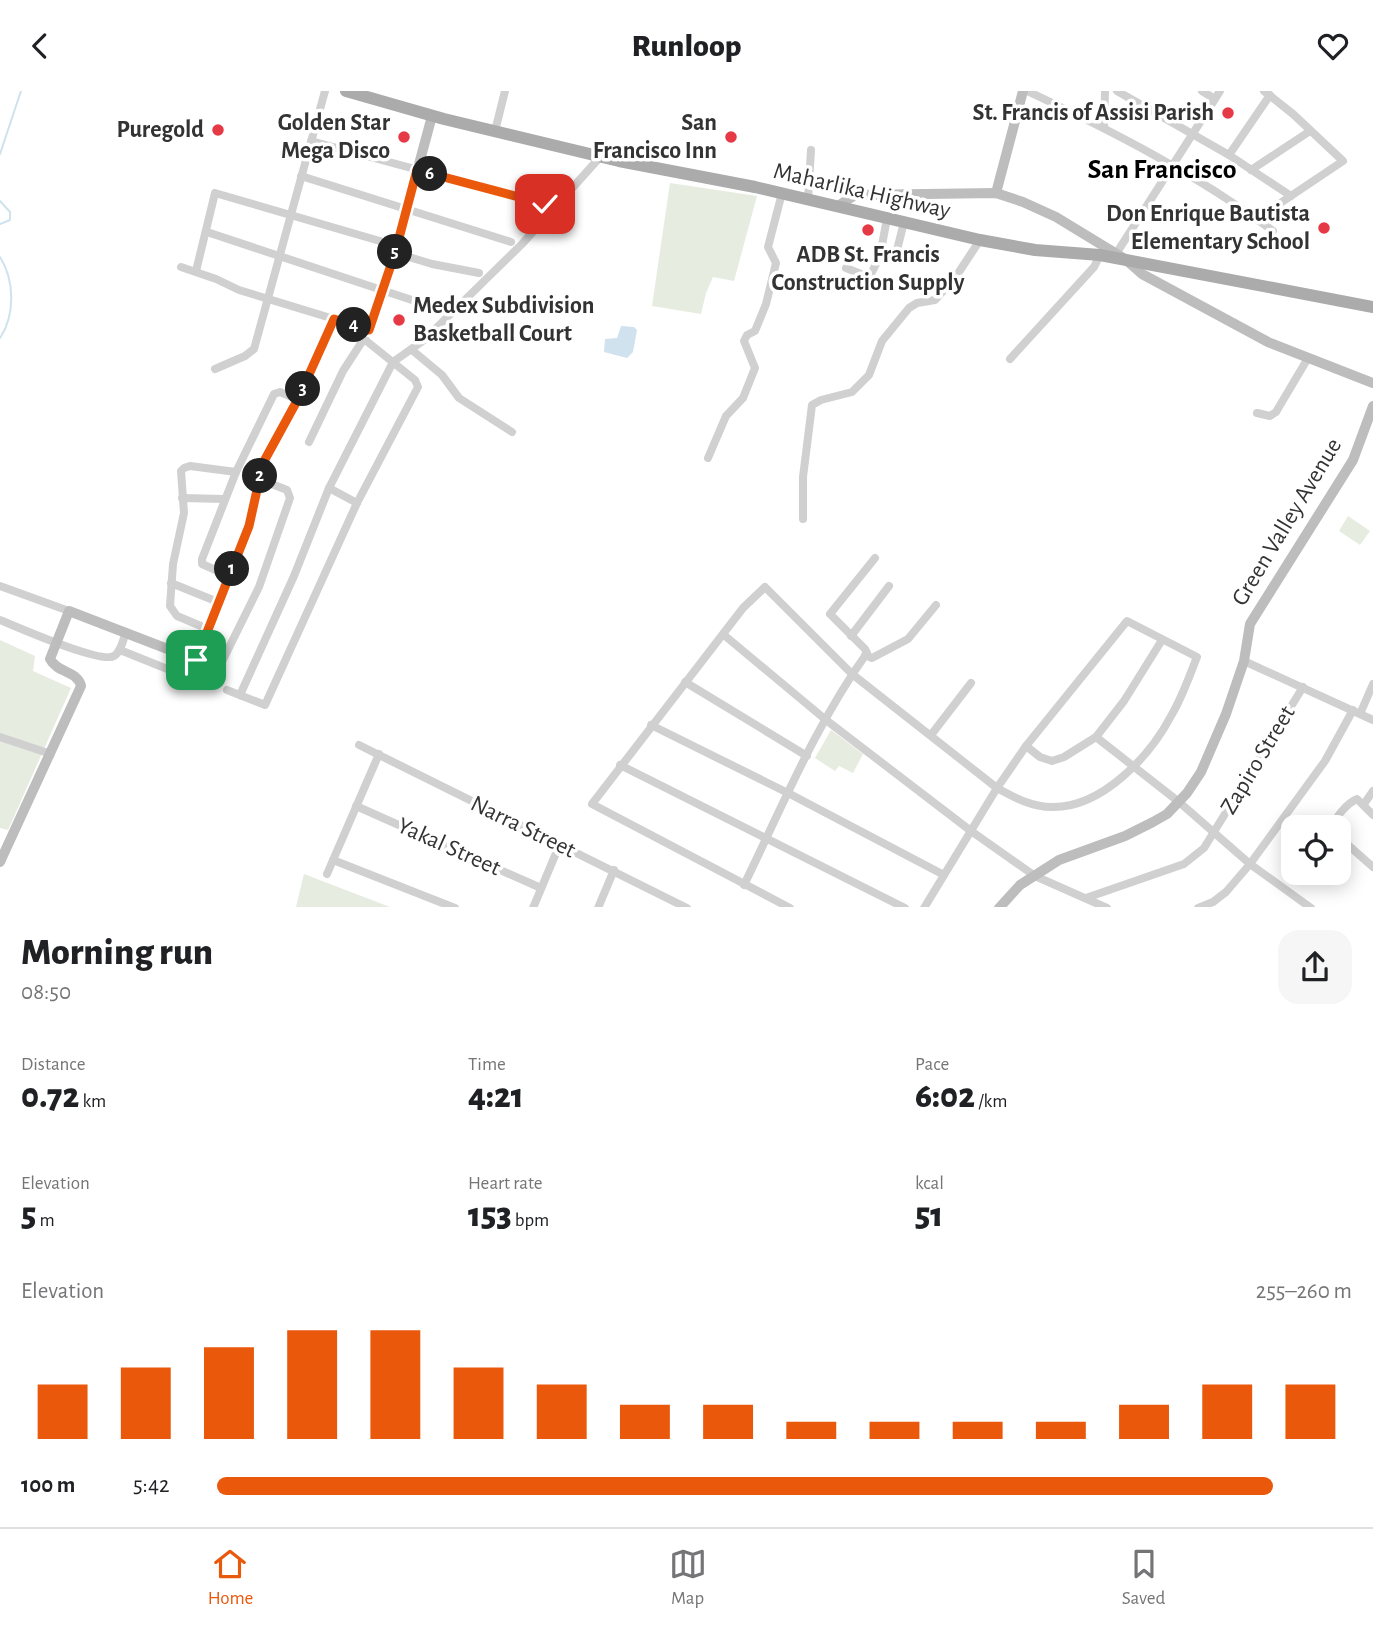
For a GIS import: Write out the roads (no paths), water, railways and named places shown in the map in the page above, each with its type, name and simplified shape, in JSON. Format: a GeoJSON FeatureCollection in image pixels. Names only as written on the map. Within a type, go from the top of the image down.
{"type":"FeatureCollection","features":[{"type":"Feature","properties":{"kind":"main road","name":"Maharlika Highway"},"geometry":{"type":"LineString","coordinates":[[346,91],[429,115],[601,156],[808,199],[980,240],[1035,250],[1120,257],[1373,307]]}},
{"type":"Feature","properties":{"kind":"street"},"geometry":{"type":"LineString","coordinates":[[215,369],[245,356],[254,349],[325,91]]}},
{"type":"Feature","properties":{"kind":"street"},"geometry":{"type":"LineString","coordinates":[[495,131],[505,91]]}},
{"type":"Feature","properties":{"kind":"street"},"geometry":{"type":"LineString","coordinates":[[996,193],[1025,91],[1104,128],[1273,231]]}},
{"type":"Feature","properties":{"kind":"street"},"geometry":{"type":"LineString","coordinates":[[1104,128],[1105,91]]}},
{"type":"Feature","properties":{"kind":"street"},"geometry":{"type":"LineString","coordinates":[[1116,91],[1229,155],[1292,197]]}},
{"type":"Feature","properties":{"kind":"street"},"geometry":{"type":"LineString","coordinates":[[1120,257],[1171,167],[1217,95],[1202,91]]}},
{"type":"Feature","properties":{"kind":"street"},"geometry":{"type":"LineString","coordinates":[[1229,155],[1267,93],[1343,161],[1259,221]]}},
{"type":"Feature","properties":{"kind":"street"},"geometry":{"type":"LineString","coordinates":[[309,442],[343,371],[366,333],[393,249],[429,115]]}},
{"type":"Feature","properties":{"kind":"street"},"geometry":{"type":"LineString","coordinates":[[1251,170],[1310,131]]}},
{"type":"Feature","properties":{"kind":"street"},"geometry":{"type":"LineString","coordinates":[[311,141],[545,204]]}},
{"type":"Feature","properties":{"kind":"street"},"geometry":{"type":"LineString","coordinates":[[808,199],[811,150]]}},
{"type":"Feature","properties":{"kind":"street"},"geometry":{"type":"LineString","coordinates":[[240,695],[294,576],[329,488],[393,362],[412,350],[522,244],[601,156]]}},
{"type":"Feature","properties":{"kind":"street"},"geometry":{"type":"LineString","coordinates":[[301,176],[511,242]]}},
{"type":"Feature","properties":{"kind":"street"},"geometry":{"type":"LineString","coordinates":[[197,271],[215,193],[290,215],[432,264],[479,273]]}},
{"type":"Feature","properties":{"kind":"street"},"geometry":{"type":"LineString","coordinates":[[838,207],[855,195],[996,193],[1056,217],[1142,274],[1268,342],[1373,383]]}},
{"type":"Feature","properties":{"kind":"street"},"geometry":{"type":"LineString","coordinates":[[708,458],[726,416],[743,398],[755,368],[744,341],[747,335],[755,331],[769,291],[776,263],[768,247],[782,194]]}},
{"type":"Feature","properties":{"kind":"street"},"geometry":{"type":"LineString","coordinates":[[846,268],[866,276],[870,274],[880,256],[887,218]]}},
{"type":"Feature","properties":{"kind":"street"},"geometry":{"type":"LineString","coordinates":[[880,256],[891,258],[896,254],[904,222]]}},
{"type":"Feature","properties":{"kind":"street"},"geometry":{"type":"LineString","coordinates":[[207,232],[445,311]]}},
{"type":"Feature","properties":{"kind":"street"},"geometry":{"type":"LineString","coordinates":[[803,519],[803,477],[812,405],[852,392],[869,375],[883,341],[909,309],[917,303],[935,300],[957,275],[980,240]]}},
{"type":"Feature","properties":{"kind":"street"},"geometry":{"type":"LineString","coordinates":[[1010,359],[1094,267],[1100,255]]}},
{"type":"Feature","properties":{"kind":"street"},"geometry":{"type":"LineString","coordinates":[[181,267],[197,271],[239,290],[334,319],[366,333],[393,362],[415,380],[418,387],[358,503],[265,705],[228,690]]}},
{"type":"Feature","properties":{"kind":"street"},"geometry":{"type":"LineString","coordinates":[[196,660],[249,526],[263,463],[298,399],[334,319]]}},
{"type":"Feature","properties":{"kind":"street"},"geometry":{"type":"LineString","coordinates":[[412,350],[442,375],[458,398],[512,432]]}},
{"type":"Feature","properties":{"kind":"street"},"geometry":{"type":"LineString","coordinates":[[1258,413],[1270,416],[1276,412],[1308,358]]}},
{"type":"Feature","properties":{"kind":"street"},"geometry":{"type":"LineString","coordinates":[[229,576],[202,564],[224,499],[274,394],[280,392],[298,399]]}},
{"type":"Feature","properties":{"kind":"street","name":"Green Valley Avenue"},"geometry":{"type":"LineString","coordinates":[[1000,907],[1020,885],[1059,860],[1125,837],[1153,823],[1179,802],[1200,772],[1226,714],[1244,661],[1250,624],[1353,460],[1373,406]]}},
{"type":"Feature","properties":{"kind":"street"},"geometry":{"type":"LineString","coordinates":[[208,629],[172,612],[170,606],[173,564],[184,513],[181,471],[184,468],[206,467],[236,472]]}},
{"type":"Feature","properties":{"kind":"street"},"geometry":{"type":"LineString","coordinates":[[120,650],[207,685],[211,684],[259,587],[290,498],[287,490],[259,479]]}},
{"type":"Feature","properties":{"kind":"street"},"geometry":{"type":"LineString","coordinates":[[329,488],[358,503]]}},
{"type":"Feature","properties":{"kind":"street"},"geometry":{"type":"LineString","coordinates":[[182,498],[224,499]]}},
{"type":"Feature","properties":{"kind":"street"},"geometry":{"type":"LineString","coordinates":[[744,885],[807,756],[865,655],[865,649],[830,614],[875,558]]}},
{"type":"Feature","properties":{"kind":"street"},"geometry":{"type":"LineString","coordinates":[[171,583],[218,602]]}},
{"type":"Feature","properties":{"kind":"street"},"geometry":{"type":"LineString","coordinates":[[0,586],[220,669]]}},
{"type":"Feature","properties":{"kind":"street"},"geometry":{"type":"LineString","coordinates":[[851,636],[888,586]]}},
{"type":"Feature","properties":{"kind":"street"},"geometry":{"type":"LineString","coordinates":[[788,907],[592,804],[743,608],[765,587],[852,674],[997,788],[1022,802],[1053,807],[1079,802],[1099,793],[1133,768],[1172,715],[1197,657],[1127,621],[1026,746],[997,788],[925,907]]}},
{"type":"Feature","properties":{"kind":"street"},"geometry":{"type":"LineString","coordinates":[[865,655],[872,658],[908,639],[936,605]]}},
{"type":"Feature","properties":{"kind":"street"},"geometry":{"type":"LineString","coordinates":[[0,862],[81,686],[77,678],[52,664],[50,659],[69,611]]}},
{"type":"Feature","properties":{"kind":"street"},"geometry":{"type":"LineString","coordinates":[[0,620],[87,654],[105,658],[115,656],[120,650],[126,632]]}},
{"type":"Feature","properties":{"kind":"street"},"geometry":{"type":"LineString","coordinates":[[724,635],[826,720],[971,831],[1035,876],[1105,907]]}},
{"type":"Feature","properties":{"kind":"street"},"geometry":{"type":"LineString","coordinates":[[1026,746],[1040,757],[1052,761],[1064,757],[1096,737],[1124,701],[1161,640]]}},
{"type":"Feature","properties":{"kind":"street"},"geometry":{"type":"LineString","coordinates":[[1244,661],[1373,720]]}},
{"type":"Feature","properties":{"kind":"street"},"geometry":{"type":"LineString","coordinates":[[685,682],[807,756]]}},
{"type":"Feature","properties":{"kind":"street"},"geometry":{"type":"LineString","coordinates":[[931,735],[971,683]]}},
{"type":"Feature","properties":{"kind":"street"},"geometry":{"type":"LineString","coordinates":[[1200,907],[1226,892],[1250,864],[1325,761],[1373,684]]}},
{"type":"Feature","properties":{"kind":"street","name":"Zapiro Street"},"geometry":{"type":"LineString","coordinates":[[1086,898],[1184,864],[1204,848],[1303,687]]}},
{"type":"Feature","properties":{"kind":"street"},"geometry":{"type":"LineString","coordinates":[[651,725],[789,793],[944,876]]}},
{"type":"Feature","properties":{"kind":"street"},"geometry":{"type":"LineString","coordinates":[[0,737],[51,754]]}},
{"type":"Feature","properties":{"kind":"street"},"geometry":{"type":"LineString","coordinates":[[1096,737],[1179,802],[1250,864],[1310,907]]}},
{"type":"Feature","properties":{"kind":"street","name":"Narra Street"},"geometry":{"type":"LineString","coordinates":[[359,745],[685,907]]}},
{"type":"Feature","properties":{"kind":"street"},"geometry":{"type":"LineString","coordinates":[[327,874],[379,754]]}},
{"type":"Feature","properties":{"kind":"street"},"geometry":{"type":"LineString","coordinates":[[620,765],[903,907]]}},
{"type":"Feature","properties":{"kind":"street"},"geometry":{"type":"LineString","coordinates":[[1364,804],[1373,791]]}},
{"type":"Feature","properties":{"kind":"street"},"geometry":{"type":"LineString","coordinates":[[1341,815],[1352,801],[1357,799],[1373,815]]}},
{"type":"Feature","properties":{"kind":"street","name":"Yakal Street"},"geometry":{"type":"LineString","coordinates":[[356,806],[541,888]]}},
{"type":"Feature","properties":{"kind":"street"},"geometry":{"type":"LineString","coordinates":[[533,907],[559,846]]}},
{"type":"Feature","properties":{"kind":"street"},"geometry":{"type":"LineString","coordinates":[[1351,848],[1373,867]]}},
{"type":"Feature","properties":{"kind":"street"},"geometry":{"type":"LineString","coordinates":[[333,860],[453,907]]}},
{"type":"Feature","properties":{"kind":"street"},"geometry":{"type":"LineString","coordinates":[[598,907],[614,870]]}},
{"type":"Feature","properties":{"kind":"water"},"geometry":{"type":"Polygon","coordinates":[[[621,326],[634,327],[637,330],[633,352],[627,358],[604,352],[605,339],[617,338],[621,326]]]}},
{"type":"Feature","properties":{"kind":"waterway"},"geometry":{"type":"LineString","coordinates":[[0,154],[21,91]]}},
{"type":"Feature","properties":{"kind":"waterway"},"geometry":{"type":"LineString","coordinates":[[0,201],[10,212],[10,220],[0,224]]}},
{"type":"Feature","properties":{"kind":"waterway"},"geometry":{"type":"LineString","coordinates":[[0,257],[11,287],[11,309],[0,338]]}},
{"type":"Feature","properties":{"kind":"place","name":"St. Francis of Assisi Parish"},"geometry":{"type":"Point","coordinates":[1228,113]}},
{"type":"Feature","properties":{"kind":"place","name":"Puregold"},"geometry":{"type":"Point","coordinates":[218,130]}},
{"type":"Feature","properties":{"kind":"place","name":"Golden Star Mega Disco"},"geometry":{"type":"Point","coordinates":[404,137]}},
{"type":"Feature","properties":{"kind":"place","name":"San Francisco Inn"},"geometry":{"type":"Point","coordinates":[731,137]}},
{"type":"Feature","properties":{"kind":"place","name":"Don Enrique Bautista Elementary School"},"geometry":{"type":"Point","coordinates":[1324,228]}},
{"type":"Feature","properties":{"kind":"place","name":"ADB St. Francis Construction Supply"},"geometry":{"type":"Point","coordinates":[868,230]}},
{"type":"Feature","properties":{"kind":"place","name":"Medex Subdivision Basketball Court"},"geometry":{"type":"Point","coordinates":[399,320]}},
{"type":"Feature","properties":{"kind":"district","name":"San Francisco"},"geometry":{"type":"Point","coordinates":[1162,170]}}]}
